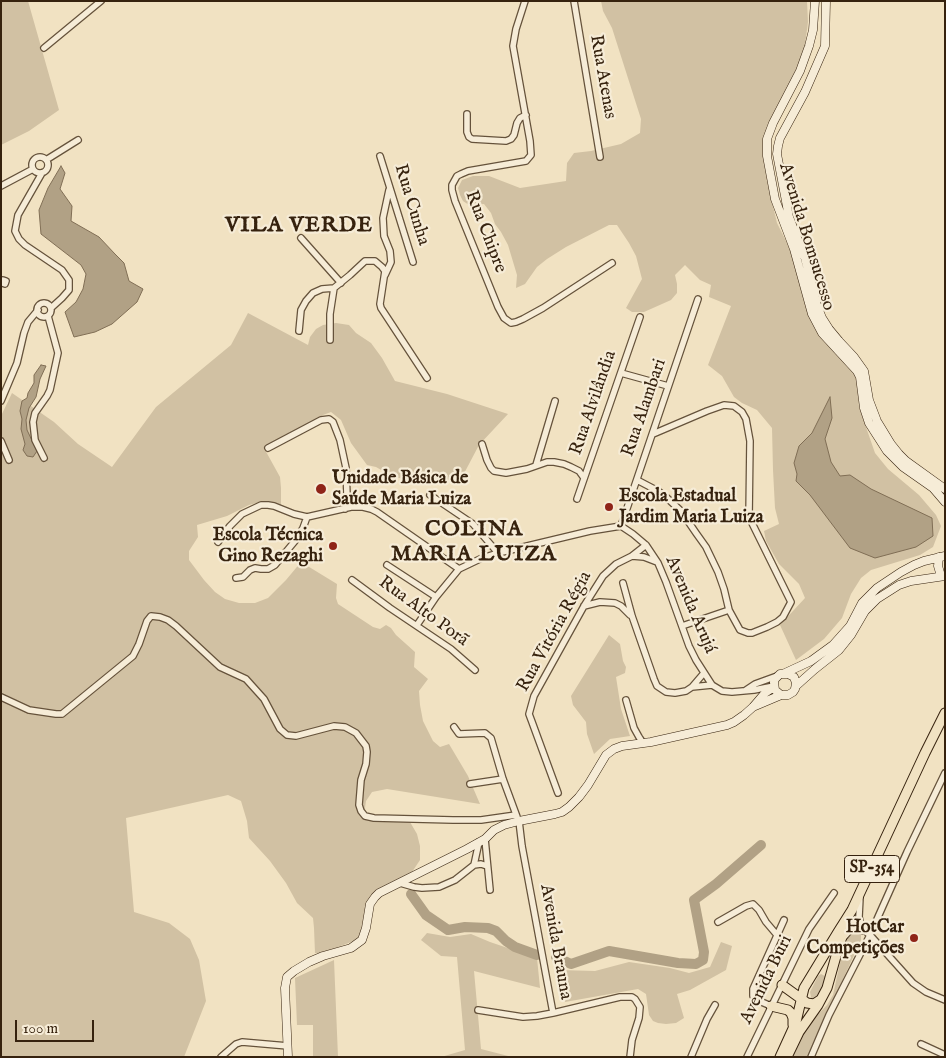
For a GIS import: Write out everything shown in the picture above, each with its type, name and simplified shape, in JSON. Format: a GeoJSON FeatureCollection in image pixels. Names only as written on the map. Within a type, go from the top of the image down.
{"type":"FeatureCollection","features":[{"type":"Feature","properties":{"kind":"main road","name":"SP-354"},"geometry":{"type":"LineString","coordinates":[[780,1057],[793,1028],[804,988],[852,910],[945,713]]}},
{"type":"Feature","properties":{"kind":"main road","name":"SP-354"},"geometry":{"type":"LineString","coordinates":[[787,1057],[799,1032],[820,1000],[829,982],[840,942],[852,910]]}},
{"type":"Feature","properties":{"kind":"main road"},"geometry":{"type":"LineString","coordinates":[[813,973],[820,970],[824,971],[828,976],[829,982]]}},
{"type":"Feature","properties":{"kind":"main road"},"geometry":{"type":"LineString","coordinates":[[782,985],[807,1003],[814,1004],[820,1000]]}},
{"type":"Feature","properties":{"kind":"main road"},"geometry":{"type":"LineString","coordinates":[[793,992],[804,988]]}},
{"type":"Feature","properties":{"kind":"main road"},"geometry":{"type":"LineString","coordinates":[[770,1006],[788,1010],[793,1018],[793,1028]]}},
{"type":"Feature","properties":{"kind":"street"},"geometry":{"type":"LineString","coordinates":[[44,48],[101,1]]}},
{"type":"Feature","properties":{"kind":"street","name":"Rua Chipre"},"geometry":{"type":"LineString","coordinates":[[525,1],[513,46],[526,114],[531,155],[529,160],[522,162],[468,171],[457,176],[452,185],[455,201],[502,315],[511,323],[524,319],[543,308],[612,263]]}},
{"type":"Feature","properties":{"kind":"street","name":"Rua Atenas"},"geometry":{"type":"LineString","coordinates":[[574,1],[600,157]]}},
{"type":"Feature","properties":{"kind":"street","name":"Avenida Bomsucesso"},"geometry":{"type":"LineString","coordinates":[[815,1],[810,46],[767,139],[767,156],[775,199],[794,248],[812,314],[822,333],[857,371],[860,377],[864,408],[869,422],[887,451],[895,460],[932,488],[945,502]]}},
{"type":"Feature","properties":{"kind":"street","name":"Avenida Bomsucesso"},"geometry":{"type":"LineString","coordinates":[[826,1],[825,46],[805,92],[780,138],[778,146],[777,154],[789,217],[805,258],[822,318],[864,372],[869,400],[877,420],[891,444],[906,461],[945,490]]}},
{"type":"Feature","properties":{"kind":"street"},"geometry":{"type":"LineString","coordinates":[[467,114],[467,132],[469,137],[472,139],[506,141],[511,140],[517,123],[526,114]]}},
{"type":"Feature","properties":{"kind":"street"},"geometry":{"type":"LineString","coordinates":[[46,160],[78,140]]}},
{"type":"Feature","properties":{"kind":"street","name":"Rua Cunha"},"geometry":{"type":"LineString","coordinates":[[380,156],[413,262]]}},
{"type":"Feature","properties":{"kind":"street"},"geometry":{"type":"LineString","coordinates":[[42,173],[37,173],[33,169],[32,164],[34,159],[39,157],[46,160]]}},
{"type":"Feature","properties":{"kind":"street"},"geometry":{"type":"LineString","coordinates":[[44,458],[35,440],[32,422],[35,413],[50,390],[58,353],[48,316],[51,308],[69,290],[70,280],[62,270],[25,245],[15,231],[18,215],[42,173],[48,167],[46,160]]}},
{"type":"Feature","properties":{"kind":"street"},"geometry":{"type":"LineString","coordinates":[[1,186],[33,169]]}},
{"type":"Feature","properties":{"kind":"street"},"geometry":{"type":"LineString","coordinates":[[390,188],[383,218],[384,236],[390,252],[391,262],[385,276],[380,304],[427,378]]}},
{"type":"Feature","properties":{"kind":"street"},"geometry":{"type":"LineString","coordinates":[[301,238],[341,283]]}},
{"type":"Feature","properties":{"kind":"street"},"geometry":{"type":"LineString","coordinates":[[299,331],[301,310],[313,293],[322,289],[334,288],[365,261],[379,264],[384,269],[385,276]]}},
{"type":"Feature","properties":{"kind":"street"},"geometry":{"type":"LineString","coordinates":[[330,340],[330,314],[334,288]]}},
{"type":"Feature","properties":{"kind":"street","name":"Rua Alambari"},"geometry":{"type":"LineString","coordinates":[[621,526],[698,299]]}},
{"type":"Feature","properties":{"kind":"street"},"geometry":{"type":"LineString","coordinates":[[1,401],[17,363],[28,322],[42,303],[47,303],[51,308]]}},
{"type":"Feature","properties":{"kind":"street"},"geometry":{"type":"LineString","coordinates":[[38,310],[41,316],[48,316]]}},
{"type":"Feature","properties":{"kind":"street","name":"Rua Alvilândia"},"geometry":{"type":"LineString","coordinates":[[577,499],[640,317]]}},
{"type":"Feature","properties":{"kind":"street"},"geometry":{"type":"LineString","coordinates":[[621,373],[668,386]]}},
{"type":"Feature","properties":{"kind":"street"},"geometry":{"type":"LineString","coordinates":[[536,465],[555,401]]}},
{"type":"Feature","properties":{"kind":"street"},"geometry":{"type":"LineString","coordinates":[[637,480],[670,500],[681,511],[706,547],[718,572],[729,610],[740,630],[748,633],[777,622],[783,617],[791,602],[749,517],[750,440],[746,419],[742,412],[734,406],[724,405],[653,434]]}},
{"type":"Feature","properties":{"kind":"street"},"geometry":{"type":"LineString","coordinates":[[268,448],[321,420],[329,419],[340,440],[346,468],[345,509]]}},
{"type":"Feature","properties":{"kind":"street"},"geometry":{"type":"LineString","coordinates":[[1,440],[9,460]]}},
{"type":"Feature","properties":{"kind":"street"},"geometry":{"type":"LineString","coordinates":[[482,444],[489,465],[494,471],[506,473],[527,469],[547,462],[564,464],[579,471],[584,478]]}},
{"type":"Feature","properties":{"kind":"street"},"geometry":{"type":"LineString","coordinates":[[430,495],[473,524],[498,553]]}},
{"type":"Feature","properties":{"kind":"street"},"geometry":{"type":"LineString","coordinates":[[218,542],[242,514],[261,506],[274,506],[307,517],[351,507],[363,507],[377,512],[459,569]]}},
{"type":"Feature","properties":{"kind":"street"},"geometry":{"type":"LineString","coordinates":[[236,578],[243,577],[254,568],[268,569],[275,565],[286,554],[303,528],[307,517]]}},
{"type":"Feature","properties":{"kind":"street"},"geometry":{"type":"LineString","coordinates":[[417,626],[436,597],[459,569],[498,553],[590,531],[621,526]]}},
{"type":"Feature","properties":{"kind":"street","name":"Avenida Arujá"},"geometry":{"type":"LineString","coordinates":[[621,526],[646,546],[657,562],[689,646],[712,685]]}},
{"type":"Feature","properties":{"kind":"street","name":"Rua Vitória Régia"},"geometry":{"type":"LineString","coordinates":[[558,793],[532,722],[530,707],[534,696],[584,606],[603,576],[616,564],[646,546]]}},
{"type":"Feature","properties":{"kind":"street"},"geometry":{"type":"LineString","coordinates":[[632,556],[644,557],[657,562]]}},
{"type":"Feature","properties":{"kind":"street"},"geometry":{"type":"LineString","coordinates":[[796,686],[815,668],[839,650],[851,635],[865,611],[877,599],[900,585],[943,576],[938,569],[942,556]]}},
{"type":"Feature","properties":{"kind":"street"},"geometry":{"type":"LineString","coordinates":[[744,691],[811,661],[833,645],[850,626],[862,603],[877,588],[901,572],[924,561],[942,556]]}},
{"type":"Feature","properties":{"kind":"street"},"geometry":{"type":"LineString","coordinates":[[387,565],[436,597]]}},
{"type":"Feature","properties":{"kind":"street","name":"Rua Alto Porã"},"geometry":{"type":"LineString","coordinates":[[352,580],[450,649],[475,670]]}},
{"type":"Feature","properties":{"kind":"street"},"geometry":{"type":"LineString","coordinates":[[623,583],[632,616],[657,686],[671,693],[680,692],[692,687],[712,685],[722,691],[732,692],[774,686]]}},
{"type":"Feature","properties":{"kind":"street"},"geometry":{"type":"LineString","coordinates":[[584,606],[600,602],[615,603],[632,616]]}},
{"type":"Feature","properties":{"kind":"street"},"geometry":{"type":"LineString","coordinates":[[682,626],[729,610]]}},
{"type":"Feature","properties":{"kind":"street"},"geometry":{"type":"LineString","coordinates":[[1,697],[29,710],[62,714],[133,656],[147,621],[152,616],[160,617],[176,626],[220,666],[246,679],[264,700],[280,729],[287,735],[296,736],[334,726],[345,727],[356,733],[366,746],[367,752],[366,764],[361,780],[359,805],[362,813],[368,817],[412,820],[481,820],[546,817],[562,812],[579,797],[602,760],[611,750],[727,724],[739,719],[774,686]]}},
{"type":"Feature","properties":{"kind":"street"},"geometry":{"type":"LineString","coordinates":[[692,687],[704,673]]}},
{"type":"Feature","properties":{"kind":"street"},"geometry":{"type":"LineString","coordinates":[[753,707],[781,695],[788,695],[794,692],[796,686],[794,677],[788,674],[781,675],[775,679],[774,686],[781,695]]}},
{"type":"Feature","properties":{"kind":"street"},"geometry":{"type":"LineString","coordinates":[[626,700],[634,728],[643,743]]}},
{"type":"Feature","properties":{"kind":"street","name":"Avenida Brauna"},"geometry":{"type":"LineString","coordinates":[[454,727],[459,734],[485,733],[492,738],[503,779],[518,819],[553,1013],[632,997],[638,1003],[640,1012],[632,1040],[630,1057]]}},
{"type":"Feature","properties":{"kind":"street"},"geometry":{"type":"LineString","coordinates":[[811,1057],[867,933],[945,773]]}},
{"type":"Feature","properties":{"kind":"street"},"geometry":{"type":"LineString","coordinates":[[470,784],[503,779]]}},
{"type":"Feature","properties":{"kind":"street"},"geometry":{"type":"LineString","coordinates":[[288,1057],[285,988],[287,977],[309,962],[358,944],[365,934],[369,906],[372,900],[379,894],[482,841],[494,830],[518,819]]}},
{"type":"Feature","properties":{"kind":"street"},"geometry":{"type":"LineString","coordinates":[[474,865],[482,841]]}},
{"type":"Feature","properties":{"kind":"street"},"geometry":{"type":"LineString","coordinates":[[482,841],[490,890]]}},
{"type":"Feature","properties":{"kind":"street"},"geometry":{"type":"LineString","coordinates":[[400,883],[422,888],[439,886],[455,880],[474,865],[481,864],[487,866]]}},
{"type":"Feature","properties":{"kind":"street"},"geometry":{"type":"LineString","coordinates":[[861,892],[858,913],[860,922],[867,933],[913,983],[926,992],[945,1000]]}},
{"type":"Feature","properties":{"kind":"street","name":"Avenida Buri"},"geometry":{"type":"LineString","coordinates":[[747,1057],[770,1006],[809,929],[834,893]]}},
{"type":"Feature","properties":{"kind":"street"},"geometry":{"type":"LineString","coordinates":[[718,922],[753,904],[777,936]]}},
{"type":"Feature","properties":{"kind":"street"},"geometry":{"type":"LineString","coordinates":[[770,1006],[753,996],[753,989],[784,920]]}},
{"type":"Feature","properties":{"kind":"street"},"geometry":{"type":"LineString","coordinates":[[840,942],[853,929],[867,933]]}},
{"type":"Feature","properties":{"kind":"street"},"geometry":{"type":"LineString","coordinates":[[691,1057],[715,1005]]}},
{"type":"Feature","properties":{"kind":"street"},"geometry":{"type":"LineString","coordinates":[[478,1010],[523,1017],[553,1013]]}},
{"type":"Feature","properties":{"kind":"street"},"geometry":{"type":"LineString","coordinates":[[221,1057],[236,1044],[242,1042],[288,1046]]}},
{"type":"Feature","properties":{"kind":"street"},"geometry":{"type":"LineString","coordinates":[[921,1044],[945,1055]]}},
{"type":"Feature","properties":{"kind":"shaded area"},"geometry":{"type":"Polygon","coordinates":[[[1,1],[28,1],[59,110],[29,131],[1,145],[1,1]]]}},
{"type":"Feature","properties":{"kind":"shaded area"},"geometry":{"type":"Polygon","coordinates":[[[601,1],[807,1],[808,22],[805,45],[799,64],[776,110],[764,142],[772,202],[777,223],[795,259],[816,329],[854,372],[858,386],[859,407],[875,453],[888,469],[919,495],[936,515],[941,526],[933,547],[920,555],[871,570],[861,578],[851,594],[842,618],[824,639],[796,660],[780,625],[805,598],[799,584],[779,564],[766,541],[764,531],[779,524],[775,508],[772,428],[757,410],[734,397],[722,376],[708,365],[731,306],[709,297],[711,285],[700,280],[685,265],[675,275],[677,293],[671,300],[644,312],[632,312],[626,308],[642,279],[636,256],[617,225],[609,225],[566,247],[537,267],[525,284],[516,288],[517,275],[508,245],[495,224],[491,213],[484,204],[469,205],[463,201],[460,195],[458,188],[462,180],[473,176],[489,176],[520,188],[566,181],[567,163],[574,153],[621,144],[640,133],[641,119],[612,28],[603,11],[601,1]]]}},
{"type":"Feature","properties":{"kind":"shaded area"},"geometry":{"type":"Polygon","coordinates":[[[61,166],[65,173],[60,189],[72,206],[71,221],[99,237],[124,263],[129,281],[143,289],[137,302],[112,324],[95,332],[74,337],[65,312],[76,302],[83,289],[86,274],[81,265],[41,234],[39,210],[48,188],[61,166]]]}},
{"type":"Feature","properties":{"kind":"shaded area"},"geometry":{"type":"Polygon","coordinates":[[[248,313],[308,345],[310,337],[316,329],[323,325],[336,323],[349,325],[356,333],[371,343],[395,381],[447,394],[508,414],[479,445],[459,483],[436,478],[425,472],[417,474],[412,482],[367,465],[351,443],[341,420],[331,412],[323,415],[264,448],[280,477],[281,505],[260,502],[249,505],[227,516],[197,525],[198,537],[189,551],[189,560],[204,580],[215,592],[225,599],[239,603],[255,603],[268,598],[301,562],[337,584],[336,598],[338,604],[373,627],[380,629],[386,625],[391,628],[415,652],[414,667],[428,679],[419,691],[420,705],[423,721],[433,741],[440,747],[449,744],[468,776],[480,804],[387,789],[372,792],[366,801],[366,819],[410,822],[417,834],[420,846],[420,860],[412,872],[375,894],[362,934],[356,940],[323,953],[315,953],[313,918],[297,903],[286,883],[270,861],[249,838],[247,821],[241,801],[228,795],[126,818],[134,912],[169,923],[190,939],[199,960],[206,1001],[184,1057],[1,1057],[1,416],[12,393],[54,422],[78,444],[112,467],[156,407],[231,345],[248,313]]]}},
{"type":"Feature","properties":{"kind":"shaded area"},"geometry":{"type":"Polygon","coordinates":[[[41,365],[46,366],[26,420],[27,430],[37,451],[33,457],[27,456],[23,450],[25,444],[21,429],[22,419],[20,411],[22,401],[27,398],[34,383],[34,375],[41,365]]]}},
{"type":"Feature","properties":{"kind":"shaded area"},"geometry":{"type":"Polygon","coordinates":[[[830,397],[832,418],[825,439],[831,462],[840,476],[850,475],[871,489],[932,518],[933,536],[916,547],[875,558],[850,548],[810,495],[796,481],[797,474],[794,463],[799,446],[812,433],[830,397]]]}},
{"type":"Feature","properties":{"kind":"shaded area"},"geometry":{"type":"Polygon","coordinates":[[[609,635],[620,644],[626,667],[625,673],[616,677],[621,709],[630,736],[610,739],[594,754],[587,734],[586,722],[573,705],[571,696],[609,635]]]}},
{"type":"Feature","properties":{"kind":"shaded area"},"geometry":{"type":"Polygon","coordinates":[[[427,933],[450,937],[471,934],[537,958],[540,988],[474,971],[481,1049],[512,1057],[441,1057],[465,1050],[457,957],[441,956],[421,940],[427,933]]]}},
{"type":"Feature","properties":{"kind":"shaded area"},"geometry":{"type":"Polygon","coordinates":[[[852,933],[861,934],[861,940],[807,1057],[790,1057],[808,1025],[827,1005],[833,995],[843,949],[848,937],[852,933]]]}},
{"type":"Feature","properties":{"kind":"shaded area"},"geometry":{"type":"Polygon","coordinates":[[[721,942],[732,946],[726,970],[690,990],[677,994],[684,1018],[676,1023],[666,1024],[653,1021],[649,1015],[646,994],[638,989],[565,1002],[558,988],[559,970],[595,971],[629,962],[689,973],[710,967],[721,942]]]}},
{"type":"Feature","properties":{"kind":"shaded area"},"geometry":{"type":"Polygon","coordinates":[[[334,960],[338,1057],[313,1057],[313,1025],[297,1025],[295,978],[334,960]]]}},
{"type":"Feature","properties":{"kind":"shaded area"},"geometry":{"type":"Polygon","coordinates":[[[821,974],[825,976],[826,982],[817,999],[812,1000],[810,992],[818,976],[821,974]]]}},
{"type":"Feature","properties":{"kind":"waterway"},"geometry":{"type":"LineString","coordinates":[[556,957],[571,964],[609,951],[678,963],[696,964],[703,960],[704,952],[694,900],[716,884],[761,845]]}},
{"type":"Feature","properties":{"kind":"waterway"},"geometry":{"type":"LineString","coordinates":[[411,894],[426,915],[448,930],[465,927],[488,928],[496,931],[515,947],[537,955]]}},
{"type":"Feature","properties":{"kind":"place","name":"Unidade Básica de Saúde Maria Luiza"},"geometry":{"type":"Point","coordinates":[321,489]}},
{"type":"Feature","properties":{"kind":"place","name":"Escola Estadual Jardim Maria Luiza"},"geometry":{"type":"Point","coordinates":[609,507]}},
{"type":"Feature","properties":{"kind":"place","name":"Escola Técnica Gino Rezaghi"},"geometry":{"type":"Point","coordinates":[333,546]}},
{"type":"Feature","properties":{"kind":"place","name":"HotCar Competições"},"geometry":{"type":"Point","coordinates":[914,938]}},
{"type":"Feature","properties":{"kind":"district","name":"VILA VERDE"},"geometry":{"type":"Point","coordinates":[299,226]}},
{"type":"Feature","properties":{"kind":"district","name":"COLINA MARIA LUIZA"},"geometry":{"type":"Point","coordinates":[474,542]}}]}
